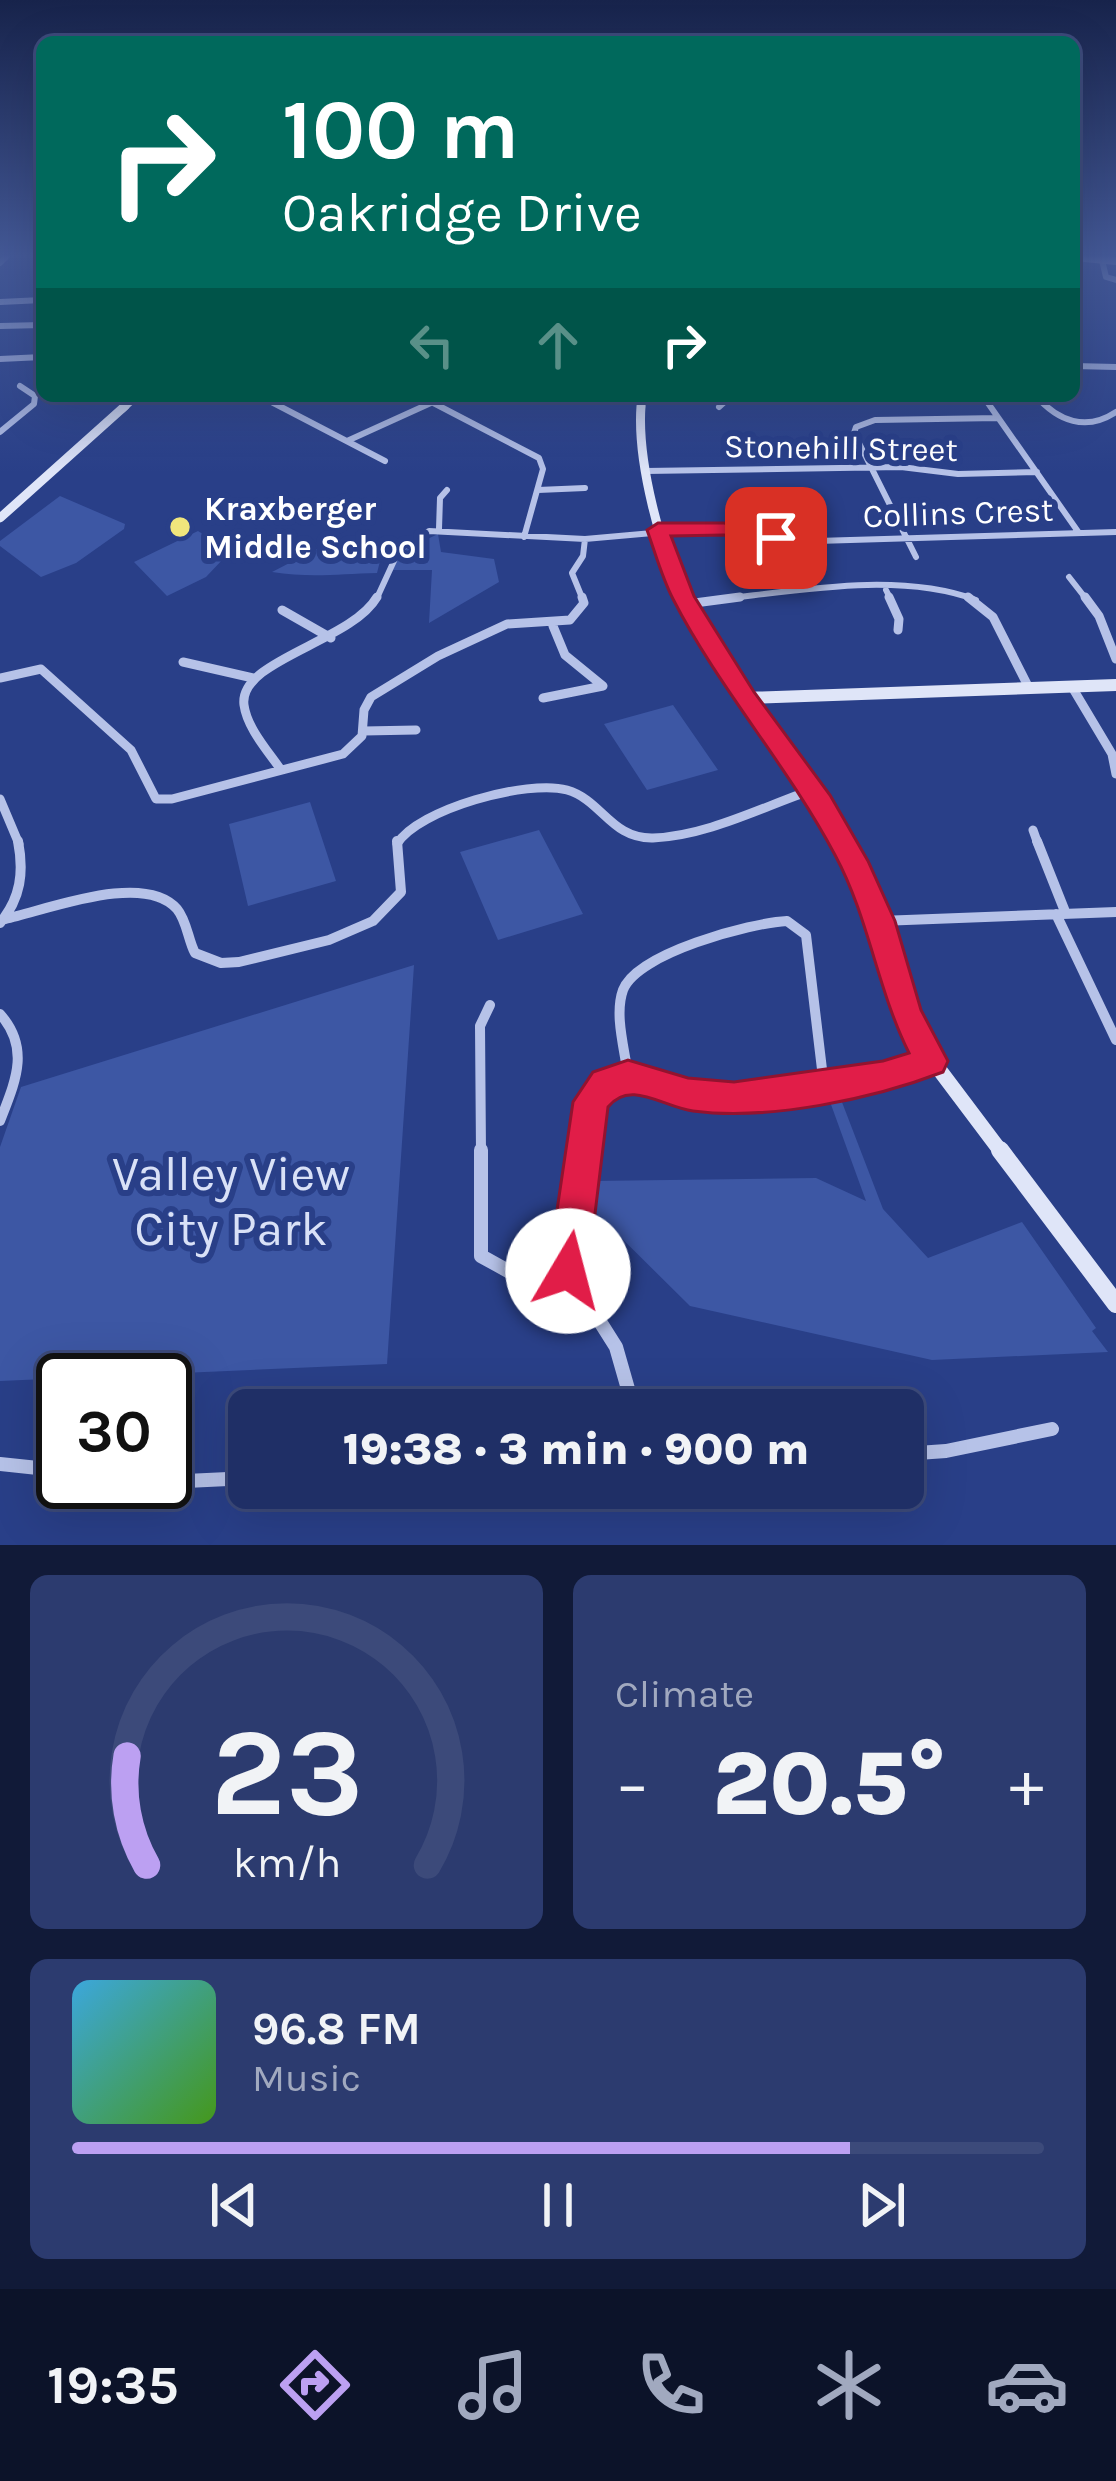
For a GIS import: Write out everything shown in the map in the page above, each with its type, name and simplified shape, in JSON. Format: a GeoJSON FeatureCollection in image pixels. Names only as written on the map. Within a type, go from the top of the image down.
{"type":"FeatureCollection","features":[{"type":"Feature","properties":{"kind":"main road"},"geometry":{"type":"LineString","coordinates":[[0,518],[129,402]]}},
{"type":"Feature","properties":{"kind":"main road"},"geometry":{"type":"LineString","coordinates":[[642,402],[639,433],[658,530],[666,561],[687,604],[745,698],[837,830],[880,921],[905,1012],[931,1061],[1116,1304]]}},
{"type":"Feature","properties":{"kind":"main road"},"geometry":{"type":"LineString","coordinates":[[745,698],[1116,686]]}},
{"type":"Feature","properties":{"kind":"street"},"geometry":{"type":"LineString","coordinates":[[0,359],[36,358]]}},
{"type":"Feature","properties":{"kind":"street"},"geometry":{"type":"LineString","coordinates":[[1080,366],[1116,367]]}},
{"type":"Feature","properties":{"kind":"street"},"geometry":{"type":"LineString","coordinates":[[0,432],[34,404],[35,396],[20,386]]}},
{"type":"Feature","properties":{"kind":"street"},"geometry":{"type":"LineString","coordinates":[[272,402],[385,461]]}},
{"type":"Feature","properties":{"kind":"street"},"geometry":{"type":"LineString","coordinates":[[347,441],[433,402],[536,454],[543,469],[524,537]]}},
{"type":"Feature","properties":{"kind":"street"},"geometry":{"type":"LineString","coordinates":[[719,407],[725,402]]}},
{"type":"Feature","properties":{"kind":"street"},"geometry":{"type":"LineString","coordinates":[[987,402],[1079,533]]}},
{"type":"Feature","properties":{"kind":"street"},"geometry":{"type":"LineString","coordinates":[[1040,402],[1048,412],[1070,421],[1096,423],[1116,412]]}},
{"type":"Feature","properties":{"kind":"street"},"geometry":{"type":"LineString","coordinates":[[916,557],[854,433],[862,423],[998,418]]}},
{"type":"Feature","properties":{"kind":"street","name":"Stonehill Street"},"geometry":{"type":"LineString","coordinates":[[645,471],[872,467],[958,474],[1037,472]]}},
{"type":"Feature","properties":{"kind":"street"},"geometry":{"type":"LineString","coordinates":[[538,490],[585,488]]}},
{"type":"Feature","properties":{"kind":"street"},"geometry":{"type":"LineString","coordinates":[[281,770],[244,706],[253,678],[271,664],[359,621],[377,603],[397,548],[439,529],[440,498],[447,490]]}},
{"type":"Feature","properties":{"kind":"street","name":"Collins Crest"},"geometry":{"type":"LineString","coordinates":[[439,529],[585,539],[658,530],[724,529],[802,540],[1116,532]]}},
{"type":"Feature","properties":{"kind":"street"},"geometry":{"type":"LineString","coordinates":[[0,678],[40,669],[131,750],[156,799],[281,770],[343,754],[364,731],[364,710],[371,698],[447,651],[499,626],[554,626],[583,609],[572,573],[583,556],[585,539]]}},
{"type":"Feature","properties":{"kind":"street"},"geometry":{"type":"LineString","coordinates":[[557,574],[572,573]]}},
{"type":"Feature","properties":{"kind":"street"},"geometry":{"type":"LineString","coordinates":[[1069,578],[1099,616],[1116,658]]}},
{"type":"Feature","properties":{"kind":"street"},"geometry":{"type":"LineString","coordinates":[[687,604],[780,593],[946,589],[986,609],[1029,688]]}},
{"type":"Feature","properties":{"kind":"street"},"geometry":{"type":"LineString","coordinates":[[886,590],[899,619],[898,630]]}},
{"type":"Feature","properties":{"kind":"street"},"geometry":{"type":"LineString","coordinates":[[282,610],[331,638]]}},
{"type":"Feature","properties":{"kind":"street"},"geometry":{"type":"LineString","coordinates":[[543,698],[603,686],[565,655],[554,626]]}},
{"type":"Feature","properties":{"kind":"street"},"geometry":{"type":"LineString","coordinates":[[183,662],[253,678]]}},
{"type":"Feature","properties":{"kind":"street"},"geometry":{"type":"LineString","coordinates":[[1072,687],[1112,754],[1116,774]]}},
{"type":"Feature","properties":{"kind":"street"},"geometry":{"type":"LineString","coordinates":[[364,731],[416,730]]}},
{"type":"Feature","properties":{"kind":"street"},"geometry":{"type":"LineString","coordinates":[[3,921],[127,891],[160,896],[179,911],[195,953],[221,963],[239,962],[358,930],[381,919],[401,892],[397,841],[423,818],[549,786],[579,794],[615,830],[655,838],[812,790]]}},
{"type":"Feature","properties":{"kind":"street"},"geometry":{"type":"LineString","coordinates":[[0,800],[18,837],[21,893],[3,921]]}},
{"type":"Feature","properties":{"kind":"street"},"geometry":{"type":"LineString","coordinates":[[1033,830],[1061,914],[1116,1040]]}},
{"type":"Feature","properties":{"kind":"street"},"geometry":{"type":"LineString","coordinates":[[880,921],[1116,912]]}},
{"type":"Feature","properties":{"kind":"street"},"geometry":{"type":"LineString","coordinates":[[628,1076],[622,993],[634,972],[654,960],[770,922],[788,921],[806,935],[824,1086]]}},
{"type":"Feature","properties":{"kind":"street"},"geometry":{"type":"LineString","coordinates":[[490,1005],[480,1026],[481,1256],[492,1268],[506,1272],[568,1271]]}},
{"type":"Feature","properties":{"kind":"street"},"geometry":{"type":"LineString","coordinates":[[0,1014],[13,1026],[21,1046],[19,1071],[0,1121]]}},
{"type":"Feature","properties":{"kind":"street"},"geometry":{"type":"LineString","coordinates":[[628,1389],[616,1347],[568,1271],[591,1102],[605,1084],[628,1076],[718,1098],[883,1077],[931,1061]]}},
{"type":"Feature","properties":{"kind":"street"},"geometry":{"type":"LineString","coordinates":[[924,1453],[1052,1429]]}},
{"type":"Feature","properties":{"kind":"street"},"geometry":{"type":"LineString","coordinates":[[0,1464],[36,1468]]}},
{"type":"Feature","properties":{"kind":"street"},"geometry":{"type":"LineString","coordinates":[[192,1481],[228,1479]]}},
{"type":"Feature","properties":{"kind":"green space"},"geometry":{"type":"Polygon","coordinates":[[[60,496],[125,524],[124,529],[76,563],[41,577],[0,546],[0,541],[60,496]]]}},
{"type":"Feature","properties":{"kind":"green space"},"geometry":{"type":"Polygon","coordinates":[[[198,531],[215,542],[224,558],[206,577],[167,596],[134,562],[198,531]]]}},
{"type":"Feature","properties":{"kind":"green space"},"geometry":{"type":"Polygon","coordinates":[[[438,534],[441,552],[494,559],[499,582],[429,623],[432,570],[393,570],[400,552],[438,534]]]}},
{"type":"Feature","properties":{"kind":"green space"},"geometry":{"type":"Polygon","coordinates":[[[334,540],[355,553],[381,557],[377,573],[272,572],[334,540]]]}},
{"type":"Feature","properties":{"kind":"green space"},"geometry":{"type":"Polygon","coordinates":[[[673,705],[718,770],[647,790],[604,724],[673,705]]]}},
{"type":"Feature","properties":{"kind":"green space"},"geometry":{"type":"Polygon","coordinates":[[[310,802],[336,881],[248,906],[229,824],[310,802]]]}},
{"type":"Feature","properties":{"kind":"green space"},"geometry":{"type":"Polygon","coordinates":[[[539,830],[583,914],[498,940],[460,852],[539,830]]]}},
{"type":"Feature","properties":{"kind":"green space","name":"Valley View City Park"},"geometry":{"type":"Polygon","coordinates":[[[414,965],[387,1364],[192,1373],[192,1353],[36,1353],[36,1379],[0,1381],[0,1147],[21,1087],[414,965]]]}},
{"type":"Feature","properties":{"kind":"green space"},"geometry":{"type":"Polygon","coordinates":[[[840,1097],[883,1209],[928,1258],[1022,1222],[1108,1352],[932,1360],[690,1306],[589,1206],[593,1181],[816,1178],[866,1201],[829,1099],[840,1097]]]}},
{"type":"Feature","properties":{"kind":"place","name":"Kraxberger Middle School"},"geometry":{"type":"Point","coordinates":[180,527]}},
{"type":"Feature","properties":{"kind":"route"},"geometry":{"type":"LineString","coordinates":[[568,1271],[591,1102],[605,1084],[628,1076],[688,1094],[734,1098],[883,1077],[931,1061],[905,1012],[880,921],[854,861],[820,802],[745,698],[682,596],[658,530],[724,529],[776,538]]}}]}
